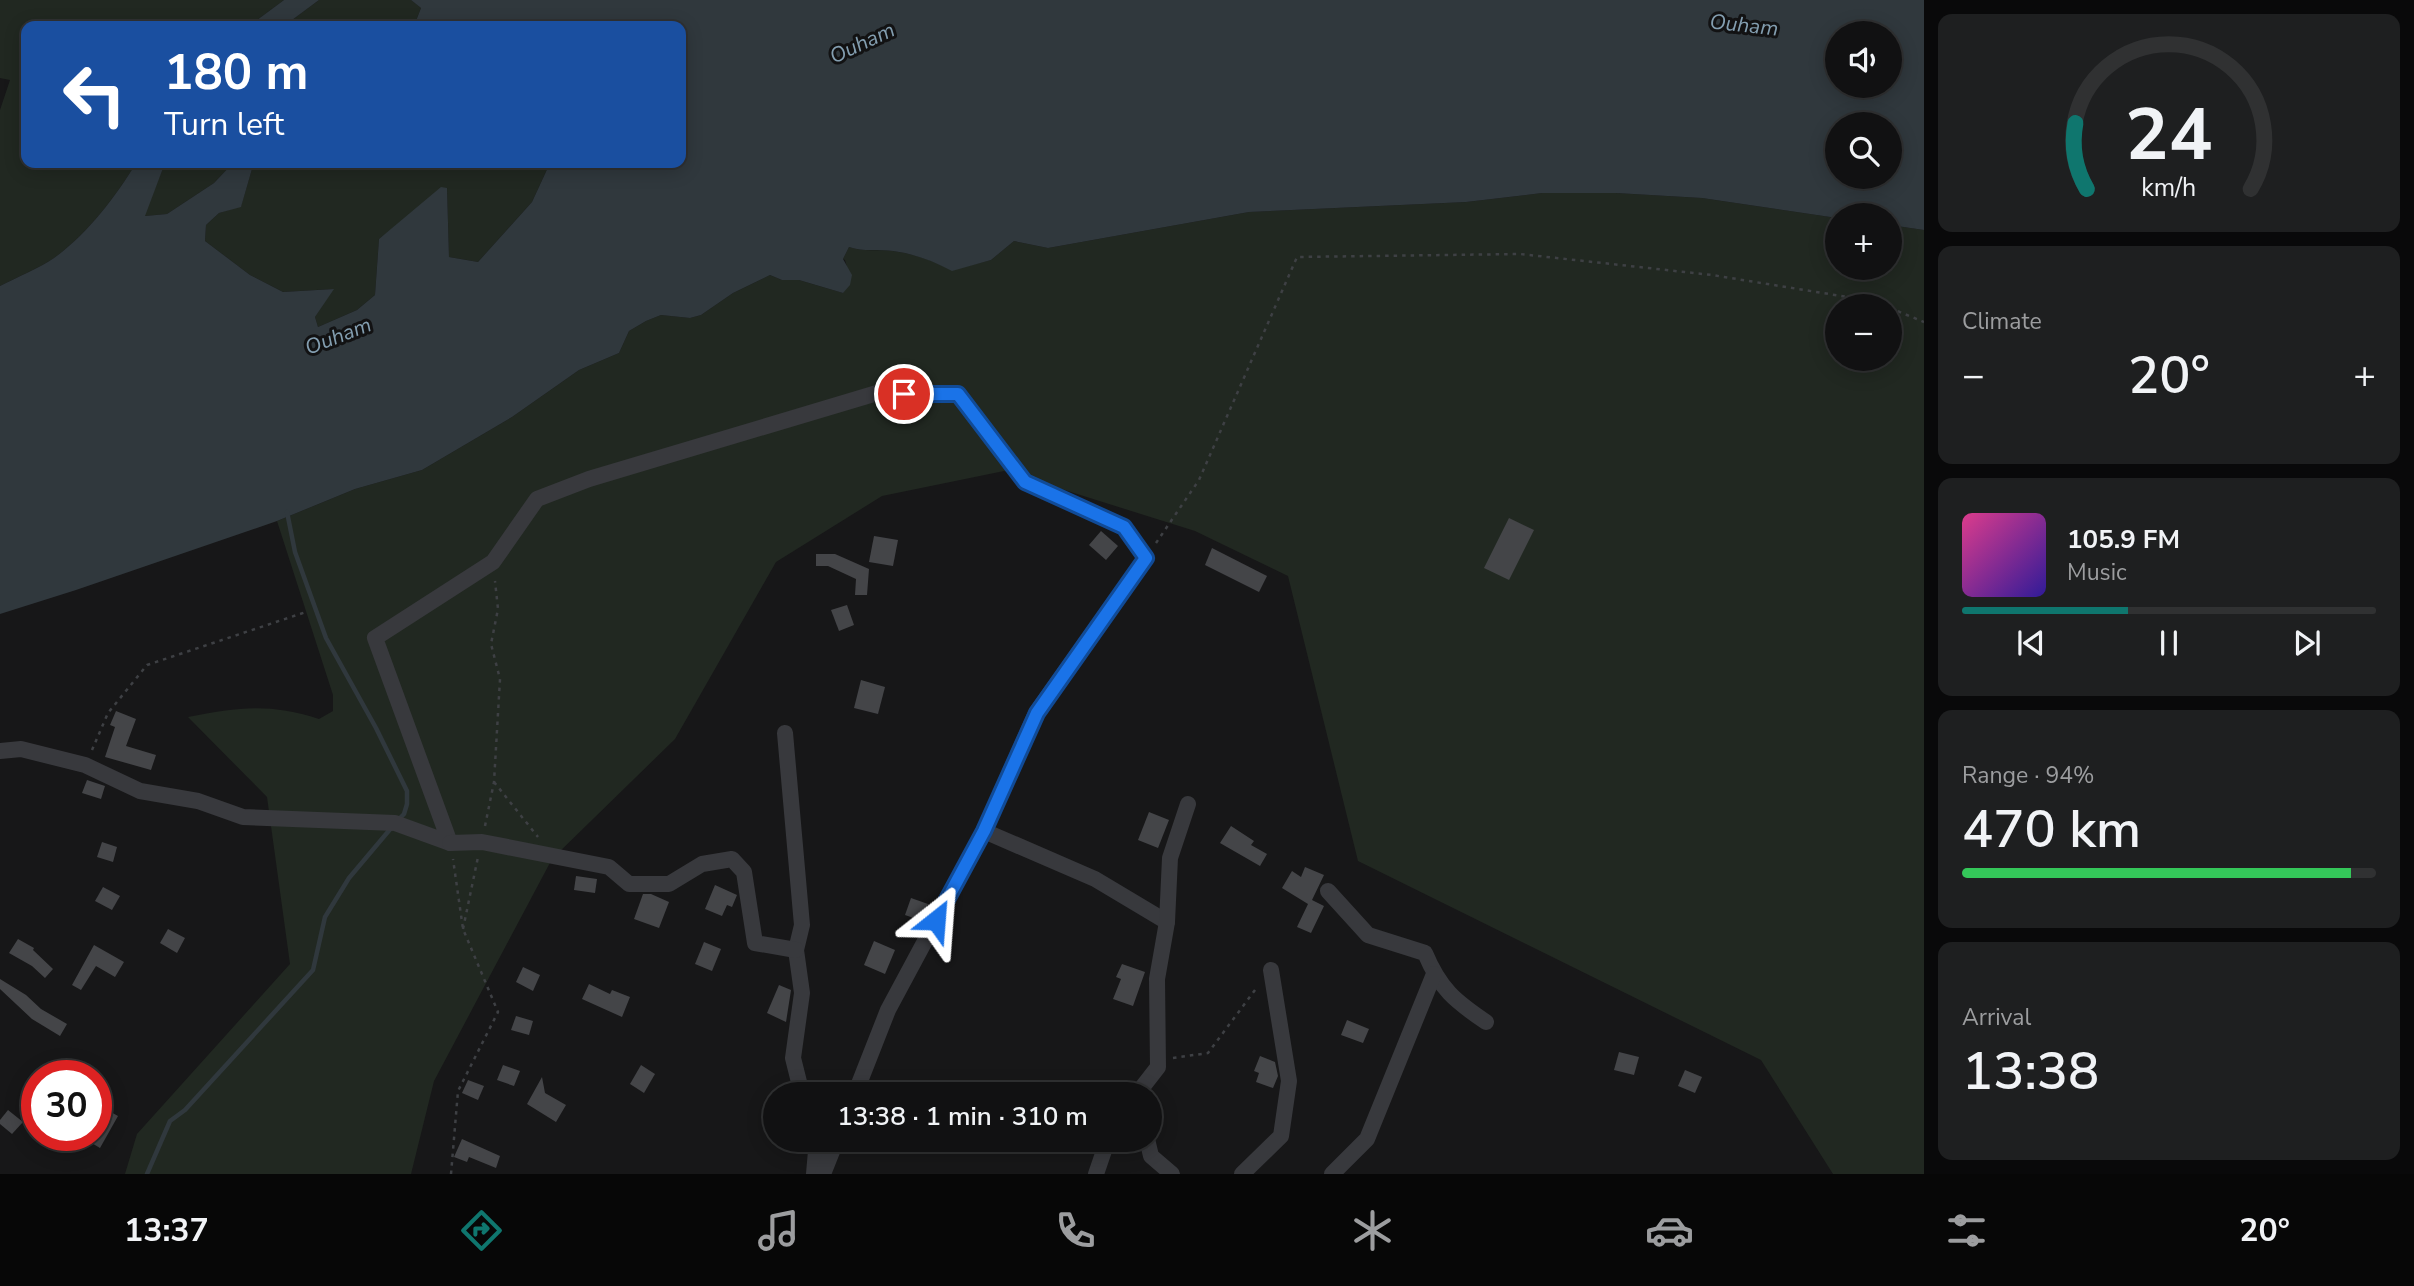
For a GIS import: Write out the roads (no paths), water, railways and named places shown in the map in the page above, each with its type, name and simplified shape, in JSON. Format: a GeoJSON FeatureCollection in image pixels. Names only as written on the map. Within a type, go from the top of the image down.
{"type":"FeatureCollection","features":[{"type":"Feature","properties":{"kind":"street"},"geometry":{"type":"LineString","coordinates":[[450,843],[375,638],[493,562],[537,499],[589,479],[877,393],[958,394],[1025,482],[1124,527],[1146,558],[1037,713],[984,831],[888,1010],[860,1082]]}},
{"type":"Feature","properties":{"kind":"street"},"geometry":{"type":"LineString","coordinates":[[785,733],[802,925],[796,950],[802,993],[793,1058],[799,1082]]}},
{"type":"Feature","properties":{"kind":"street"},"geometry":{"type":"LineString","coordinates":[[0,751],[21,749],[85,765],[140,791],[198,801],[243,817],[395,823],[450,843],[482,842],[609,867],[629,884],[669,884],[702,864],[732,859],[744,872],[755,943],[796,950]]}},
{"type":"Feature","properties":{"kind":"street"},"geometry":{"type":"LineString","coordinates":[[1150,1080],[1157,979],[1167,922],[1170,858],[1188,804]]}},
{"type":"Feature","properties":{"kind":"street"},"geometry":{"type":"LineString","coordinates":[[984,831],[1095,878],[1167,922]]}},
{"type":"Feature","properties":{"kind":"street"},"geometry":{"type":"LineString","coordinates":[[1328,891],[1368,935],[1425,953],[1434,974],[1455,1002],[1486,1022]]}},
{"type":"Feature","properties":{"kind":"street"},"geometry":{"type":"LineString","coordinates":[[1242,1174],[1281,1136],[1289,1081],[1271,970]]}},
{"type":"Feature","properties":{"kind":"street"},"geometry":{"type":"LineString","coordinates":[[1332,1174],[1367,1139],[1434,974]]}},
{"type":"Feature","properties":{"kind":"street"},"geometry":{"type":"LineString","coordinates":[[814,1174],[816,1152]]}},
{"type":"Feature","properties":{"kind":"street"},"geometry":{"type":"LineString","coordinates":[[823,1174],[832,1152]]}},
{"type":"Feature","properties":{"kind":"street"},"geometry":{"type":"LineString","coordinates":[[1096,1174],[1104,1152]]}},
{"type":"Feature","properties":{"kind":"street"},"geometry":{"type":"LineString","coordinates":[[1150,1152],[1151,1156],[1172,1174]]}},
{"type":"Feature","properties":{"kind":"water"},"geometry":{"type":"Polygon","coordinates":[[[284,0],[319,0],[291,21],[256,21],[284,0]]]}},
{"type":"Feature","properties":{"kind":"water","name":"Ouham"},"geometry":{"type":"Polygon","coordinates":[[[411,0],[1924,0],[1924,230],[1902,227],[1902,203],[1825,203],[1825,216],[1702,198],[1616,193],[1542,193],[1466,202],[1249,212],[1048,248],[1014,241],[991,260],[952,271],[909,254],[849,247],[843,259],[852,275],[850,285],[843,293],[770,275],[733,293],[701,315],[690,318],[661,315],[629,331],[619,353],[579,370],[512,417],[422,470],[355,489],[277,521],[0,614],[0,286],[48,262],[78,238],[110,202],[133,168],[163,168],[145,216],[167,214],[214,183],[228,168],[254,168],[241,207],[219,213],[206,225],[205,241],[250,275],[283,292],[334,289],[315,317],[318,327],[357,310],[375,295],[379,239],[441,187],[447,188],[449,257],[478,262],[532,202],[548,168],[686,168],[686,21],[416,21],[421,8],[411,0]]]}},
{"type":"Feature","properties":{"kind":"waterway"},"geometry":{"type":"LineString","coordinates":[[287,512],[295,552],[326,638],[407,791],[404,814],[398,820]]}},
{"type":"Feature","properties":{"kind":"waterway"},"geometry":{"type":"LineString","coordinates":[[147,1174],[170,1121],[185,1110],[313,970],[325,917],[349,878],[392,827]]}}]}
